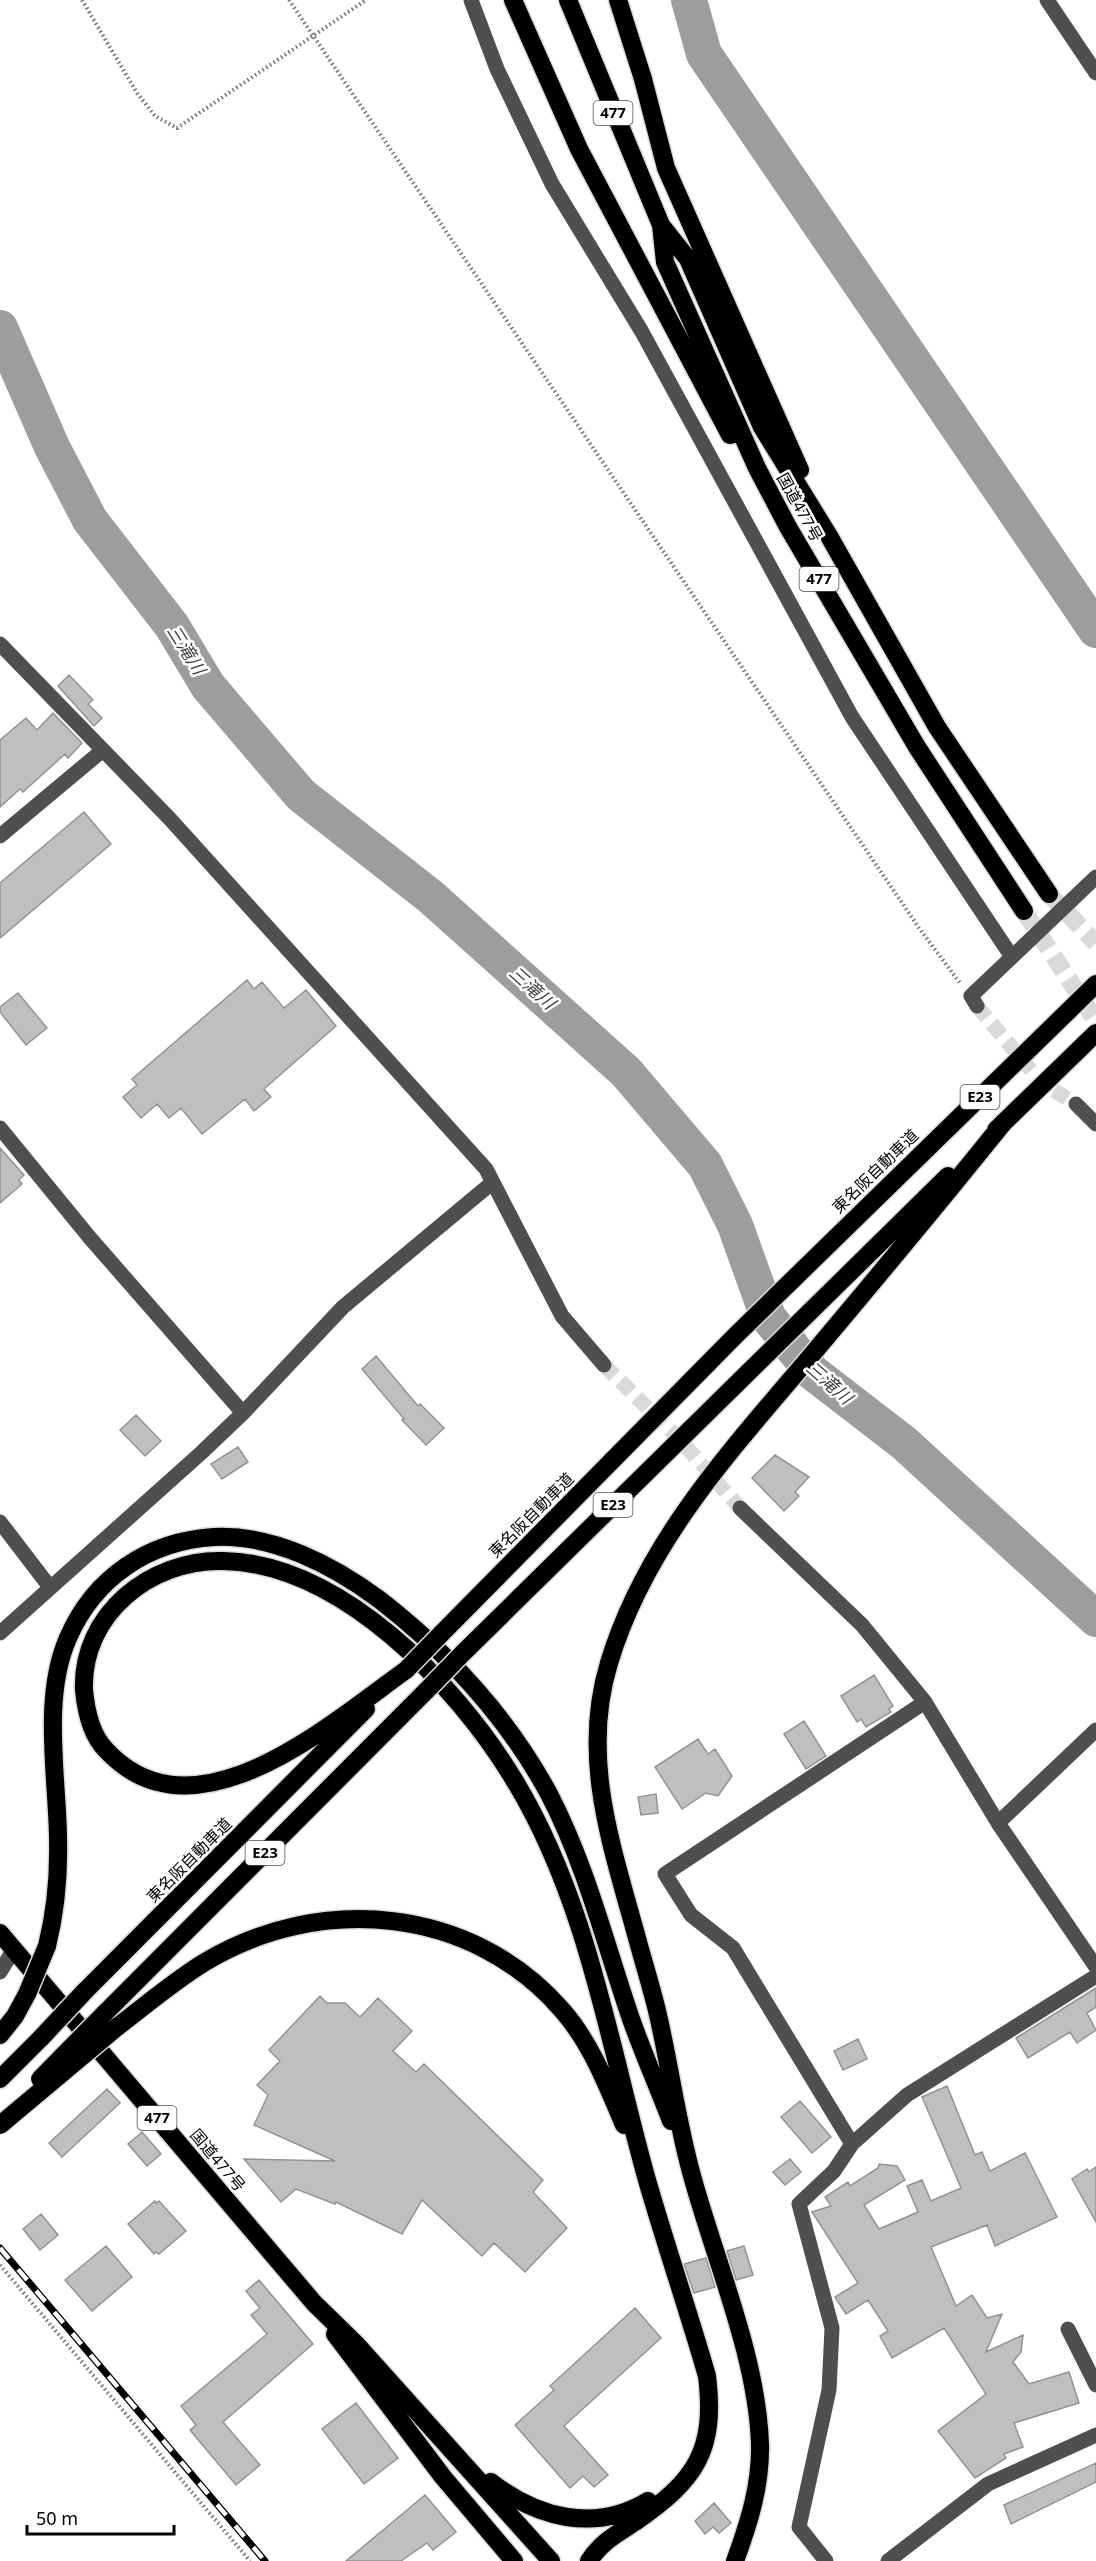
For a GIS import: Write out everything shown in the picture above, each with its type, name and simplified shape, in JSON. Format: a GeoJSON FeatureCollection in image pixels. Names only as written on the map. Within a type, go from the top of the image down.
{"type":"FeatureCollection","features":[{"type":"Feature","properties":{"kind":"highway","name":"477"},"geometry":{"type":"LineString","coordinates":[[513,0],[579,149],[659,305],[763,498],[788,527]]}},
{"type":"Feature","properties":{"kind":"highway","name":"国道477号"},"geometry":{"type":"LineString","coordinates":[[568,0],[661,225],[688,259],[762,427],[829,536],[937,727],[1049,894]]}},
{"type":"Feature","properties":{"kind":"highway","name":"477"},"geometry":{"type":"LineString","coordinates":[[618,0],[643,79],[666,168],[829,536]]}},
{"type":"Feature","properties":{"kind":"highway","name":"国道477号"},"geometry":{"type":"LineString","coordinates":[[661,225],[665,262],[757,468],[788,527],[917,747],[1024,911]]}},
{"type":"Feature","properties":{"kind":"highway","name":"東名阪自動車道"},"geometry":{"type":"LineString","coordinates":[[0,2079],[736,1335],[1096,984]]}},
{"type":"Feature","properties":{"kind":"highway","name":"E23"},"geometry":{"type":"LineString","coordinates":[[0,2119],[763,1356],[1096,1033]]}},
{"type":"Feature","properties":{"kind":"highway"},"geometry":{"type":"LineString","coordinates":[[690,2170],[657,2011],[601,1800],[596,1739],[608,1667],[631,1602],[656,1554],[683,1511],[1004,1122]]}},
{"type":"Feature","properties":{"kind":"highway"},"geometry":{"type":"LineString","coordinates":[[0,2035],[15,2016],[47,1946],[55,1905],[59,1865],[53,1737],[55,1701],[66,1641],[96,1592],[115,1573],[138,1557],[165,1546],[193,1538],[253,1539],[281,1547],[339,1573],[396,1613],[449,1660],[499,1718],[524,1752],[567,1830],[632,2020],[690,2170],[723,2278],[756,2407],[760,2446],[756,2489],[748,2525],[735,2561]]}},
{"type":"Feature","properties":{"kind":"highway"},"geometry":{"type":"LineString","coordinates":[[406,1670],[335,1721],[298,1744],[238,1777],[211,1785],[187,1787],[164,1784],[141,1777],[119,1764],[101,1746],[91,1726],[85,1702],[87,1658],[96,1634],[111,1611],[129,1592],[148,1578],[195,1562],[223,1561],[254,1564],[290,1574],[341,1600],[395,1641],[426,1669],[475,1722],[514,1779],[550,1850],[579,1927],[614,2048],[647,2180],[707,2376],[710,2422],[705,2446],[697,2464],[664,2500],[605,2541],[590,2561]]}},
{"type":"Feature","properties":{"kind":"highway"},"geometry":{"type":"LineString","coordinates":[[0,2125],[117,2027],[174,1982],[206,1961],[270,1932],[301,1924],[366,1917],[399,1920],[462,1937],[516,1967],[563,2010],[597,2061],[647,2180]]}},
{"type":"Feature","properties":{"kind":"highway","name":"国道477号"},"geometry":{"type":"LineString","coordinates":[[0,1933],[314,2303],[357,2345],[464,2461],[551,2561]]}},
{"type":"Feature","properties":{"kind":"highway","name":"国道477号"},"geometry":{"type":"LineString","coordinates":[[314,2303],[347,2353],[436,2468],[514,2561]]}},
{"type":"Feature","properties":{"kind":"highway"},"geometry":{"type":"LineString","coordinates":[[464,2461],[525,2505],[568,2518],[589,2520],[612,2517],[637,2508],[681,2479],[697,2464]]}},
{"type":"Feature","properties":{"kind":"street"},"geometry":{"type":"LineString","coordinates":[[471,0],[497,69],[552,184],[642,332],[852,717],[1012,957]]}},
{"type":"Feature","properties":{"kind":"street"},"geometry":{"type":"LineString","coordinates":[[1047,0],[1096,73]]}},
{"type":"Feature","properties":{"kind":"street"},"geometry":{"type":"LineString","coordinates":[[0,644],[170,819],[478,1160],[493,1182],[562,1317],[604,1365]]}},
{"type":"Feature","properties":{"kind":"street"},"geometry":{"type":"LineString","coordinates":[[0,836],[103,750]]}},
{"type":"Feature","properties":{"kind":"street"},"geometry":{"type":"LineString","coordinates":[[974,1001],[1012,957],[1096,878]]}},
{"type":"Feature","properties":{"kind":"street"},"geometry":{"type":"LineString","coordinates":[[1076,1104],[1096,1124]]}},
{"type":"Feature","properties":{"kind":"street"},"geometry":{"type":"LineString","coordinates":[[0,1128],[90,1238],[243,1413]]}},
{"type":"Feature","properties":{"kind":"street"},"geometry":{"type":"LineString","coordinates":[[0,1633],[49,1586],[243,1413],[343,1307],[493,1182]]}},
{"type":"Feature","properties":{"kind":"street"},"geometry":{"type":"LineString","coordinates":[[740,1508],[862,1625],[925,1702],[998,1823],[1096,1966]]}},
{"type":"Feature","properties":{"kind":"street"},"geometry":{"type":"LineString","coordinates":[[0,1522],[49,1586]]}},
{"type":"Feature","properties":{"kind":"street"},"geometry":{"type":"LineString","coordinates":[[852,2144],[733,1948],[691,1915],[665,1874],[925,1702]]}},
{"type":"Feature","properties":{"kind":"street"},"geometry":{"type":"LineString","coordinates":[[998,1823],[1096,1730]]}},
{"type":"Feature","properties":{"kind":"street"},"geometry":{"type":"LineString","coordinates":[[0,1972],[14,1949]]}},
{"type":"Feature","properties":{"kind":"street"},"geometry":{"type":"LineString","coordinates":[[826,2561],[798,2527],[829,2390],[832,2328],[799,2204],[834,2171],[852,2144],[906,2095],[1096,1976]]}},
{"type":"Feature","properties":{"kind":"street"},"geometry":{"type":"LineString","coordinates":[[1068,2329],[1096,2385]]}},
{"type":"Feature","properties":{"kind":"street"},"geometry":{"type":"LineString","coordinates":[[888,2561],[988,2484],[1096,2435]]}},
{"type":"Feature","properties":{"kind":"path"},"geometry":{"type":"LineString","coordinates":[[82,0],[136,93],[155,116],[177,128],[366,0]]}},
{"type":"Feature","properties":{"kind":"path"},"geometry":{"type":"LineString","coordinates":[[289,0],[920,928],[974,1001]]}},
{"type":"Feature","properties":{"kind":"path"},"geometry":{"type":"LineString","coordinates":[[0,2265],[250,2561]]}},
{"type":"Feature","properties":{"kind":"building"},"geometry":{"type":"Polygon","coordinates":[[[69,675],[93,700],[88,704],[102,718],[94,726],[58,686],[69,675]]]}},
{"type":"Feature","properties":{"kind":"building"},"geometry":{"type":"Polygon","coordinates":[[[53,713],[82,743],[68,758],[65,754],[23,792],[20,789],[0,807],[0,740],[26,718],[37,730],[53,713]]]}},
{"type":"Feature","properties":{"kind":"building"},"geometry":{"type":"Polygon","coordinates":[[[84,812],[111,844],[0,938],[0,883],[84,812]]]}},
{"type":"Feature","properties":{"kind":"building"},"geometry":{"type":"Polygon","coordinates":[[[247,980],[254,989],[262,982],[284,1008],[306,990],[336,1026],[264,1089],[271,1097],[254,1111],[245,1099],[202,1134],[181,1108],[169,1118],[157,1104],[141,1118],[123,1097],[137,1085],[132,1079],[247,980]]]}},
{"type":"Feature","properties":{"kind":"building"},"geometry":{"type":"Polygon","coordinates":[[[18,993],[47,1028],[26,1045],[0,1012],[0,1007],[18,993]]]}},
{"type":"Feature","properties":{"kind":"building"},"geometry":{"type":"Polygon","coordinates":[[[0,1148],[24,1175],[19,1180],[22,1184],[0,1203],[0,1148]]]}},
{"type":"Feature","properties":{"kind":"building"},"geometry":{"type":"Polygon","coordinates":[[[376,1356],[418,1406],[420,1404],[444,1428],[426,1445],[402,1420],[404,1419],[362,1369],[376,1356]]]}},
{"type":"Feature","properties":{"kind":"building"},"geometry":{"type":"Polygon","coordinates":[[[136,1415],[161,1441],[145,1456],[120,1430],[136,1415]]]}},
{"type":"Feature","properties":{"kind":"building"},"geometry":{"type":"Polygon","coordinates":[[[238,1447],[248,1462],[222,1479],[211,1464],[238,1447]]]}},
{"type":"Feature","properties":{"kind":"building"},"geometry":{"type":"Polygon","coordinates":[[[775,1455],[809,1477],[795,1492],[799,1496],[784,1511],[752,1478],[775,1455]]]}},
{"type":"Feature","properties":{"kind":"building"},"geometry":{"type":"Polygon","coordinates":[[[874,1675],[893,1706],[889,1709],[891,1712],[866,1727],[861,1719],[857,1722],[841,1696],[874,1675]]]}},
{"type":"Feature","properties":{"kind":"building"},"geometry":{"type":"Polygon","coordinates":[[[804,1721],[826,1756],[806,1769],[784,1734],[804,1721]]]}},
{"type":"Feature","properties":{"kind":"building"},"geometry":{"type":"Polygon","coordinates":[[[698,1739],[708,1754],[715,1749],[732,1776],[718,1796],[706,1793],[682,1809],[655,1767],[698,1739]]]}},
{"type":"Feature","properties":{"kind":"building"},"geometry":{"type":"Polygon","coordinates":[[[656,1794],[658,1813],[641,1815],[638,1797],[656,1794]]]}},
{"type":"Feature","properties":{"kind":"building"},"geometry":{"type":"Polygon","coordinates":[[[1096,1988],[1096,2007],[1087,2013],[1096,2030],[1077,2043],[1070,2032],[1028,2058],[1016,2038],[1096,1988]]]}},
{"type":"Feature","properties":{"kind":"building"},"geometry":{"type":"Polygon","coordinates":[[[320,1996],[327,2003],[345,2003],[360,2017],[378,1998],[412,2031],[393,2051],[416,2072],[424,2064],[543,2180],[533,2192],[567,2228],[525,2272],[494,2243],[482,2256],[422,2200],[402,2234],[336,2202],[335,2204],[296,2189],[281,2202],[244,2159],[335,2161],[254,2125],[268,2095],[257,2085],[280,2061],[269,2050],[320,1996]]]}},
{"type":"Feature","properties":{"kind":"building"},"geometry":{"type":"Polygon","coordinates":[[[858,2039],[867,2059],[843,2070],[834,2051],[858,2039]]]}},
{"type":"Feature","properties":{"kind":"building"},"geometry":{"type":"Polygon","coordinates":[[[947,2086],[975,2155],[982,2152],[990,2171],[1025,2153],[1057,2217],[995,2246],[987,2225],[931,2247],[956,2306],[972,2295],[987,2318],[1002,2314],[986,2352],[1023,2335],[1021,2352],[1013,2362],[1029,2384],[1069,2372],[1079,2403],[1014,2423],[1023,2447],[1004,2454],[1006,2458],[975,2478],[938,2431],[986,2394],[944,2328],[892,2358],[880,2336],[888,2331],[868,2300],[846,2314],[835,2297],[858,2283],[812,2212],[831,2206],[825,2197],[848,2182],[850,2186],[878,2168],[879,2164],[897,2166],[905,2180],[864,2205],[879,2229],[918,2212],[907,2186],[922,2180],[931,2201],[961,2188],[922,2097],[947,2086]]]}},
{"type":"Feature","properties":{"kind":"building"},"geometry":{"type":"Polygon","coordinates":[[[107,2089],[120,2103],[62,2157],[49,2143],[107,2089]]]}},
{"type":"Feature","properties":{"kind":"building"},"geometry":{"type":"Polygon","coordinates":[[[800,2101],[831,2137],[812,2153],[781,2117],[800,2101]]]}},
{"type":"Feature","properties":{"kind":"building"},"geometry":{"type":"Polygon","coordinates":[[[142,2132],[161,2154],[147,2166],[128,2144],[142,2132]]]}},
{"type":"Feature","properties":{"kind":"building"},"geometry":{"type":"Polygon","coordinates":[[[790,2159],[801,2172],[785,2185],[773,2172],[790,2159]]]}},
{"type":"Feature","properties":{"kind":"building"},"geometry":{"type":"Polygon","coordinates":[[[1096,2167],[1096,2222],[1072,2179],[1087,2169],[1089,2172],[1096,2167]]]}},
{"type":"Feature","properties":{"kind":"building"},"geometry":{"type":"Polygon","coordinates":[[[155,2201],[156,2203],[159,2201],[186,2231],[159,2254],[156,2252],[154,2254],[128,2224],[155,2201]]]}},
{"type":"Feature","properties":{"kind":"building"},"geometry":{"type":"Polygon","coordinates":[[[41,2214],[58,2235],[40,2250],[23,2229],[41,2214]]]}},
{"type":"Feature","properties":{"kind":"building"},"geometry":{"type":"Polygon","coordinates":[[[106,2246],[132,2277],[92,2311],[65,2280],[106,2246]]]}},
{"type":"Feature","properties":{"kind":"building"},"geometry":{"type":"Polygon","coordinates":[[[744,2246],[753,2275],[736,2280],[727,2251],[744,2246]]]}},
{"type":"Feature","properties":{"kind":"building"},"geometry":{"type":"Polygon","coordinates":[[[706,2258],[715,2287],[694,2293],[684,2264],[706,2258]]]}},
{"type":"Feature","properties":{"kind":"building"},"geometry":{"type":"Polygon","coordinates":[[[259,2280],[313,2344],[223,2422],[260,2465],[236,2485],[190,2430],[196,2425],[181,2406],[267,2334],[251,2315],[260,2308],[246,2291],[259,2280]]]}},
{"type":"Feature","properties":{"kind":"building"},"geometry":{"type":"Polygon","coordinates":[[[635,2308],[661,2338],[564,2426],[608,2475],[594,2487],[583,2476],[570,2488],[515,2425],[554,2390],[550,2386],[635,2308]]]}},
{"type":"Feature","properties":{"kind":"building"},"geometry":{"type":"Polygon","coordinates":[[[356,2403],[398,2458],[364,2484],[322,2429],[356,2403]]]}},
{"type":"Feature","properties":{"kind":"building"},"geometry":{"type":"Polygon","coordinates":[[[1096,2463],[1096,2482],[1011,2524],[1004,2505],[1096,2463]]]}},
{"type":"Feature","properties":{"kind":"building"},"geometry":{"type":"Polygon","coordinates":[[[425,2495],[456,2532],[433,2550],[427,2543],[401,2561],[346,2561],[425,2495]]]}},
{"type":"Feature","properties":{"kind":"building"},"geometry":{"type":"Polygon","coordinates":[[[714,2503],[731,2523],[719,2533],[713,2527],[705,2534],[695,2521],[714,2503]]]}},
{"type":"Feature","properties":{"kind":"waterway"},"geometry":{"type":"LineString","coordinates":[[689,0],[704,54],[1096,630]]}},
{"type":"Feature","properties":{"kind":"waterway","name":"三滝川"},"geometry":{"type":"LineString","coordinates":[[0,328],[52,447],[90,520],[172,626],[208,686],[301,795],[431,897],[626,1072],[705,1165],[735,1225],[768,1317],[812,1372],[904,1443],[1096,1619]]}},
{"type":"Feature","properties":{"kind":"tunnel"},"geometry":{"type":"LineString","coordinates":[[1049,894],[1096,943]]}},
{"type":"Feature","properties":{"kind":"tunnel"},"geometry":{"type":"LineString","coordinates":[[1024,911],[1096,1021]]}},
{"type":"Feature","properties":{"kind":"tunnel"},"geometry":{"type":"LineString","coordinates":[[977,1006],[1041,1082],[1076,1104]]}},
{"type":"Feature","properties":{"kind":"tunnel"},"geometry":{"type":"LineString","coordinates":[[604,1365],[681,1441],[740,1508]]}},
{"type":"Feature","properties":{"kind":"railway"},"geometry":{"type":"LineString","coordinates":[[0,2248],[265,2561]]}}]}
